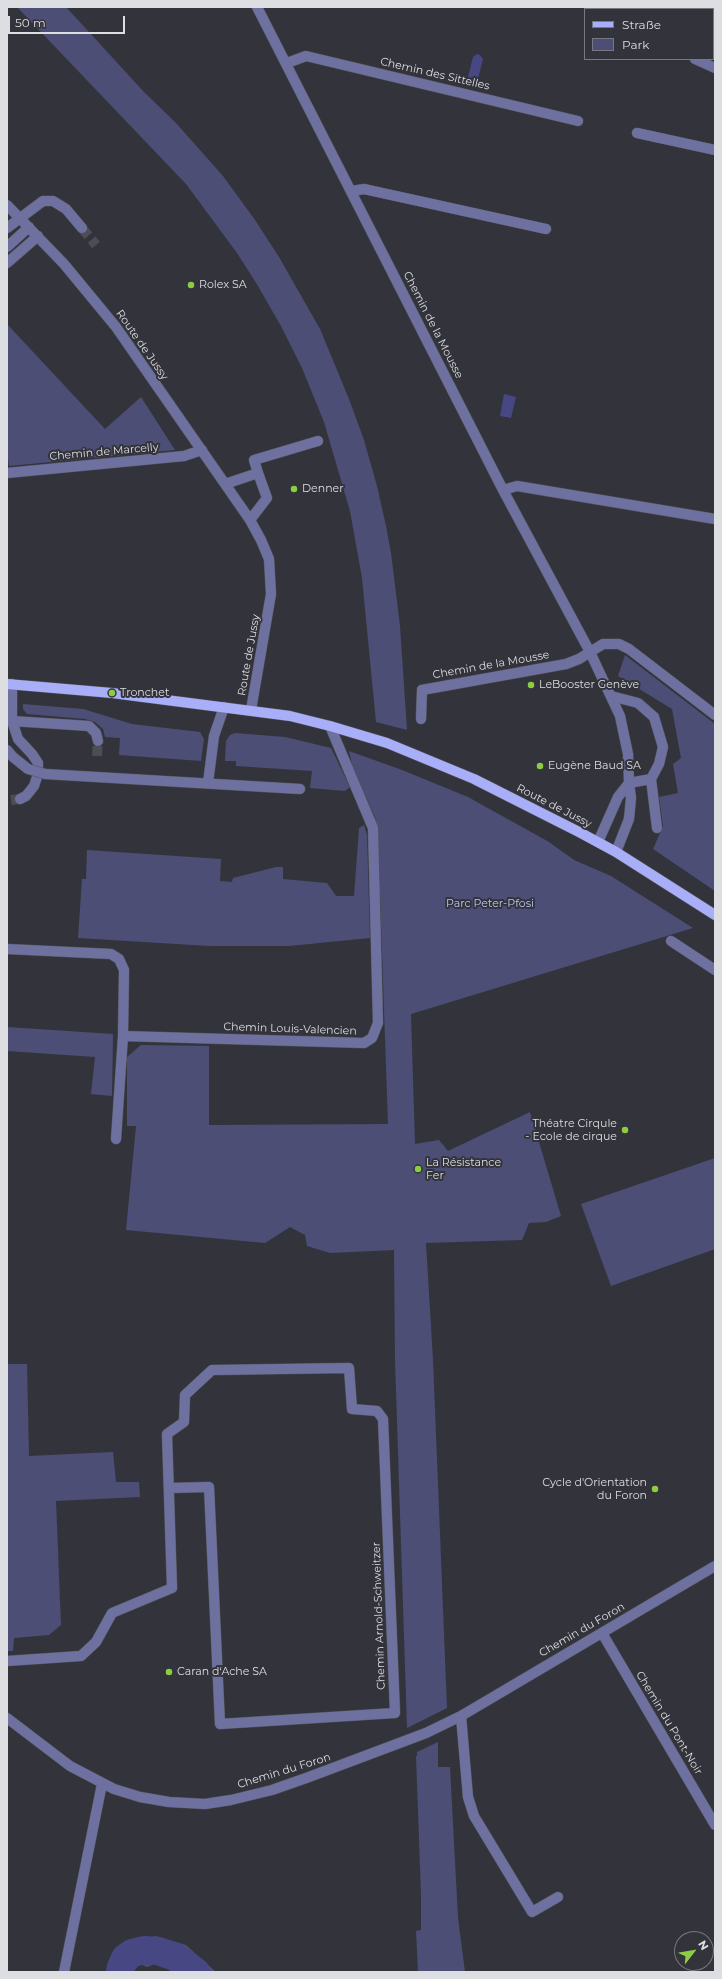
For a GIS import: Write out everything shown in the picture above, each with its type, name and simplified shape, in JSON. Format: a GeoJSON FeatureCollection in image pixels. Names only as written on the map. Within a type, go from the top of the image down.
{"type":"FeatureCollection","features":[{"type":"Feature","properties":{"kind":"main road"},"geometry":{"type":"LineString","coordinates":[[9,684],[251,710]]}},
{"type":"Feature","properties":{"kind":"main road","name":"Route de Jussy"},"geometry":{"type":"LineString","coordinates":[[251,710],[290,716],[330,726],[411,752],[474,779],[616,852],[715,915]]}},
{"type":"Feature","properties":{"kind":"street","name":"Chemin de la Mousse"},"geometry":{"type":"LineString","coordinates":[[257,7],[287,63],[503,490],[590,652],[620,716],[628,754],[628,783],[631,798],[629,819],[616,852]]}},
{"type":"Feature","properties":{"kind":"street","name":"Chemin des Sittelles"},"geometry":{"type":"LineString","coordinates":[[287,63],[306,56],[578,121]]}},
{"type":"Feature","properties":{"kind":"street"},"geometry":{"type":"LineString","coordinates":[[697,60],[715,68]]}},
{"type":"Feature","properties":{"kind":"street"},"geometry":{"type":"LineString","coordinates":[[638,133],[715,150]]}},
{"type":"Feature","properties":{"kind":"street"},"geometry":{"type":"LineString","coordinates":[[352,191],[364,189],[546,229]]}},
{"type":"Feature","properties":{"kind":"street"},"geometry":{"type":"LineString","coordinates":[[7,228],[43,201],[53,201],[66,209],[82,228]]}},
{"type":"Feature","properties":{"kind":"street","name":"Route de Jussy"},"geometry":{"type":"LineString","coordinates":[[7,205],[64,264],[116,327],[250,520],[261,540],[269,559],[272,582],[266,631],[251,710]]}},
{"type":"Feature","properties":{"kind":"street"},"geometry":{"type":"LineString","coordinates":[[7,247],[29,227]]}},
{"type":"Feature","properties":{"kind":"street"},"geometry":{"type":"LineString","coordinates":[[7,263],[38,236]]}},
{"type":"Feature","properties":{"kind":"street"},"geometry":{"type":"LineString","coordinates":[[250,520],[266,498],[254,460],[318,441]]}},
{"type":"Feature","properties":{"kind":"street","name":"Chemin de Marcelly"},"geometry":{"type":"LineString","coordinates":[[7,473],[162,459],[185,461],[202,450]]}},
{"type":"Feature","properties":{"kind":"street"},"geometry":{"type":"LineString","coordinates":[[225,484],[258,473]]}},
{"type":"Feature","properties":{"kind":"street"},"geometry":{"type":"LineString","coordinates":[[503,490],[517,486],[715,519]]}},
{"type":"Feature","properties":{"kind":"street","name":"Chemin de la Mousse"},"geometry":{"type":"LineString","coordinates":[[421,719],[422,690],[566,664],[579,659],[603,644],[619,644],[629,649],[715,715]]}},
{"type":"Feature","properties":{"kind":"street"},"geometry":{"type":"LineString","coordinates":[[9,684],[12,721],[18,739],[38,763],[38,774],[34,786],[26,796],[20,799]]}},
{"type":"Feature","properties":{"kind":"street"},"geometry":{"type":"LineString","coordinates":[[611,696],[638,703],[654,717],[663,747],[659,764],[651,779],[657,828]]}},
{"type":"Feature","properties":{"kind":"street"},"geometry":{"type":"LineString","coordinates":[[208,783],[214,736],[224,707]]}},
{"type":"Feature","properties":{"kind":"street"},"geometry":{"type":"LineString","coordinates":[[12,721],[88,726],[96,733],[98,741]]}},
{"type":"Feature","properties":{"kind":"street","name":"Chemin Louis-Valencien"},"geometry":{"type":"LineString","coordinates":[[123,1036],[364,1043],[372,1038],[378,1023],[373,828],[330,726]]}},
{"type":"Feature","properties":{"kind":"street"},"geometry":{"type":"LineString","coordinates":[[10,754],[28,768],[45,774],[208,783],[300,790]]}},
{"type":"Feature","properties":{"kind":"street"},"geometry":{"type":"LineString","coordinates":[[598,842],[618,797],[628,783],[651,779]]}},
{"type":"Feature","properties":{"kind":"street"},"geometry":{"type":"LineString","coordinates":[[671,941],[715,970]]}},
{"type":"Feature","properties":{"kind":"street"},"geometry":{"type":"LineString","coordinates":[[7,949],[111,954],[119,959],[124,970],[123,1036],[116,1139]]}},
{"type":"Feature","properties":{"kind":"street","name":"Chemin Arnold-Schweitzer"},"geometry":{"type":"LineString","coordinates":[[7,1661],[81,1656],[96,1642],[112,1613],[172,1588],[167,1434],[184,1422],[185,1395],[212,1370],[349,1368],[352,1409],[377,1411],[383,1419],[395,1713],[220,1724],[209,1486],[169,1488]]}},
{"type":"Feature","properties":{"kind":"street","name":"Chemin du Foron"},"geometry":{"type":"LineString","coordinates":[[7,1718],[56,1756],[102,1784],[126,1793],[156,1801],[205,1804],[231,1800],[272,1790],[426,1734],[461,1716],[715,1566]]}},
{"type":"Feature","properties":{"kind":"street","name":"Chemin du Pont-Noir"},"geometry":{"type":"LineString","coordinates":[[602,1632],[715,1825]]}},
{"type":"Feature","properties":{"kind":"street"},"geometry":{"type":"LineString","coordinates":[[461,1716],[468,1797],[474,1816],[532,1912],[558,1897]]}},
{"type":"Feature","properties":{"kind":"street"},"geometry":{"type":"LineString","coordinates":[[64,1972],[102,1784]]}},
{"type":"Feature","properties":{"kind":"green space"},"geometry":{"type":"Polygon","coordinates":[[[17,7],[66,7],[144,92],[176,123],[223,176],[255,220],[279,257],[320,329],[364,440],[386,526],[391,553],[400,626],[407,730],[376,722],[362,578],[350,511],[324,422],[302,368],[282,328],[237,253],[186,184],[17,7]]]}},
{"type":"Feature","properties":{"kind":"green space"},"geometry":{"type":"Polygon","coordinates":[[[7,324],[105,429],[141,397],[175,450],[9,466],[7,452],[7,324]]]}},
{"type":"Feature","properties":{"kind":"green space"},"geometry":{"type":"Polygon","coordinates":[[[625,655],[715,724],[715,891],[653,849],[663,826],[659,797],[678,793],[673,764],[681,758],[672,709],[618,676],[625,655]]]}},
{"type":"Feature","properties":{"kind":"green space"},"geometry":{"type":"Polygon","coordinates":[[[23,704],[83,709],[132,724],[200,732],[204,739],[201,761],[119,755],[120,738],[105,737],[103,729],[95,722],[85,719],[27,714],[23,709],[23,704]]]}},
{"type":"Feature","properties":{"kind":"green space"},"geometry":{"type":"Polygon","coordinates":[[[235,733],[285,737],[331,748],[350,787],[345,791],[310,788],[312,771],[236,766],[236,761],[225,761],[226,741],[230,735],[235,733]]]}},
{"type":"Feature","properties":{"kind":"green space","name":"Parc Peter-Pfosi"},"geometry":{"type":"Polygon","coordinates":[[[349,751],[402,770],[468,797],[549,842],[574,860],[611,876],[693,928],[411,1014],[415,1144],[439,1140],[448,1151],[530,1112],[561,1216],[546,1222],[529,1223],[522,1240],[426,1243],[433,1360],[447,1708],[407,1728],[395,1360],[394,1250],[330,1253],[307,1246],[305,1235],[290,1227],[265,1243],[126,1230],[136,1126],[127,1126],[127,1057],[141,1045],[209,1046],[209,1125],[388,1124],[378,839],[375,818],[352,765],[349,751]]]}},
{"type":"Feature","properties":{"kind":"green space"},"geometry":{"type":"Polygon","coordinates":[[[364,825],[367,835],[370,938],[289,946],[209,946],[78,938],[82,879],[86,879],[87,850],[221,859],[220,881],[232,882],[233,878],[276,867],[283,867],[283,879],[327,883],[336,896],[354,896],[359,828],[364,825]]]}},
{"type":"Feature","properties":{"kind":"green space"},"geometry":{"type":"Polygon","coordinates":[[[7,1027],[113,1034],[112,1096],[91,1094],[95,1057],[7,1051],[7,1027]]]}},
{"type":"Feature","properties":{"kind":"green space"},"geometry":{"type":"Polygon","coordinates":[[[715,1158],[715,1249],[611,1286],[581,1204],[715,1158]]]}},
{"type":"Feature","properties":{"kind":"green space"},"geometry":{"type":"Polygon","coordinates":[[[7,1364],[27,1364],[29,1456],[113,1452],[116,1482],[139,1482],[140,1497],[56,1501],[61,1625],[49,1635],[14,1638],[13,1651],[7,1651],[7,1364]]]}},
{"type":"Feature","properties":{"kind":"green space"},"geometry":{"type":"Polygon","coordinates":[[[438,1742],[438,1767],[450,1767],[458,1918],[465,1972],[418,1972],[416,1931],[421,1930],[421,1894],[416,1756],[417,1752],[438,1742]]]}},
{"type":"Feature","properties":{"kind":"green space"},"geometry":{"type":"Polygon","coordinates":[[[156,1936],[186,1945],[216,1972],[202,1972],[189,1960],[172,1950],[143,1944],[126,1951],[119,1959],[115,1972],[110,1972],[110,1964],[114,1955],[121,1947],[129,1941],[156,1936]]]}},
{"type":"Feature","properties":{"kind":"green space"},"geometry":{"type":"Polygon","coordinates":[[[146,1953],[171,1961],[187,1972],[176,1972],[167,1965],[155,1964],[147,1967],[140,1964],[133,1972],[125,1972],[127,1964],[135,1956],[146,1953]]]}},
{"type":"Feature","properties":{"kind":"shaded area"},"geometry":{"type":"Polygon","coordinates":[[[477,54],[483,59],[478,79],[468,77],[473,57],[477,54]]]}},
{"type":"Feature","properties":{"kind":"shaded area"},"geometry":{"type":"Polygon","coordinates":[[[504,394],[516,397],[511,418],[500,416],[504,394]]]}},
{"type":"Feature","properties":{"kind":"waterway"},"geometry":{"type":"LineString","coordinates":[[120,1972],[125,1958],[132,1953],[145,1950],[158,1951],[175,1957],[196,1972]]}},
{"type":"Feature","properties":{"kind":"tunnel"},"geometry":{"type":"LineString","coordinates":[[82,228],[96,245]]}},
{"type":"Feature","properties":{"kind":"tunnel"},"geometry":{"type":"LineString","coordinates":[[97,756],[98,741]]}},
{"type":"Feature","properties":{"kind":"tunnel"},"geometry":{"type":"LineString","coordinates":[[11,800],[20,799]]}},
{"type":"Feature","properties":{"kind":"place","name":"Rolex SA"},"geometry":{"type":"Point","coordinates":[191,285]}},
{"type":"Feature","properties":{"kind":"place","name":"Denner"},"geometry":{"type":"Point","coordinates":[294,489]}},
{"type":"Feature","properties":{"kind":"place","name":"LeBooster Genève"},"geometry":{"type":"Point","coordinates":[531,685]}},
{"type":"Feature","properties":{"kind":"place","name":"Tronchet"},"geometry":{"type":"Point","coordinates":[112,693]}},
{"type":"Feature","properties":{"kind":"place","name":"Eugène Baud SA"},"geometry":{"type":"Point","coordinates":[540,766]}},
{"type":"Feature","properties":{"kind":"place","name":"Théatre Cirqule - Ecole de cirque"},"geometry":{"type":"Point","coordinates":[625,1130]}},
{"type":"Feature","properties":{"kind":"place","name":"La Résistance Fer"},"geometry":{"type":"Point","coordinates":[418,1169]}},
{"type":"Feature","properties":{"kind":"place","name":"Cycle d'Orientation du Foron"},"geometry":{"type":"Point","coordinates":[655,1489]}},
{"type":"Feature","properties":{"kind":"place","name":"Caran d‘Ache SA"},"geometry":{"type":"Point","coordinates":[169,1672]}}]}
